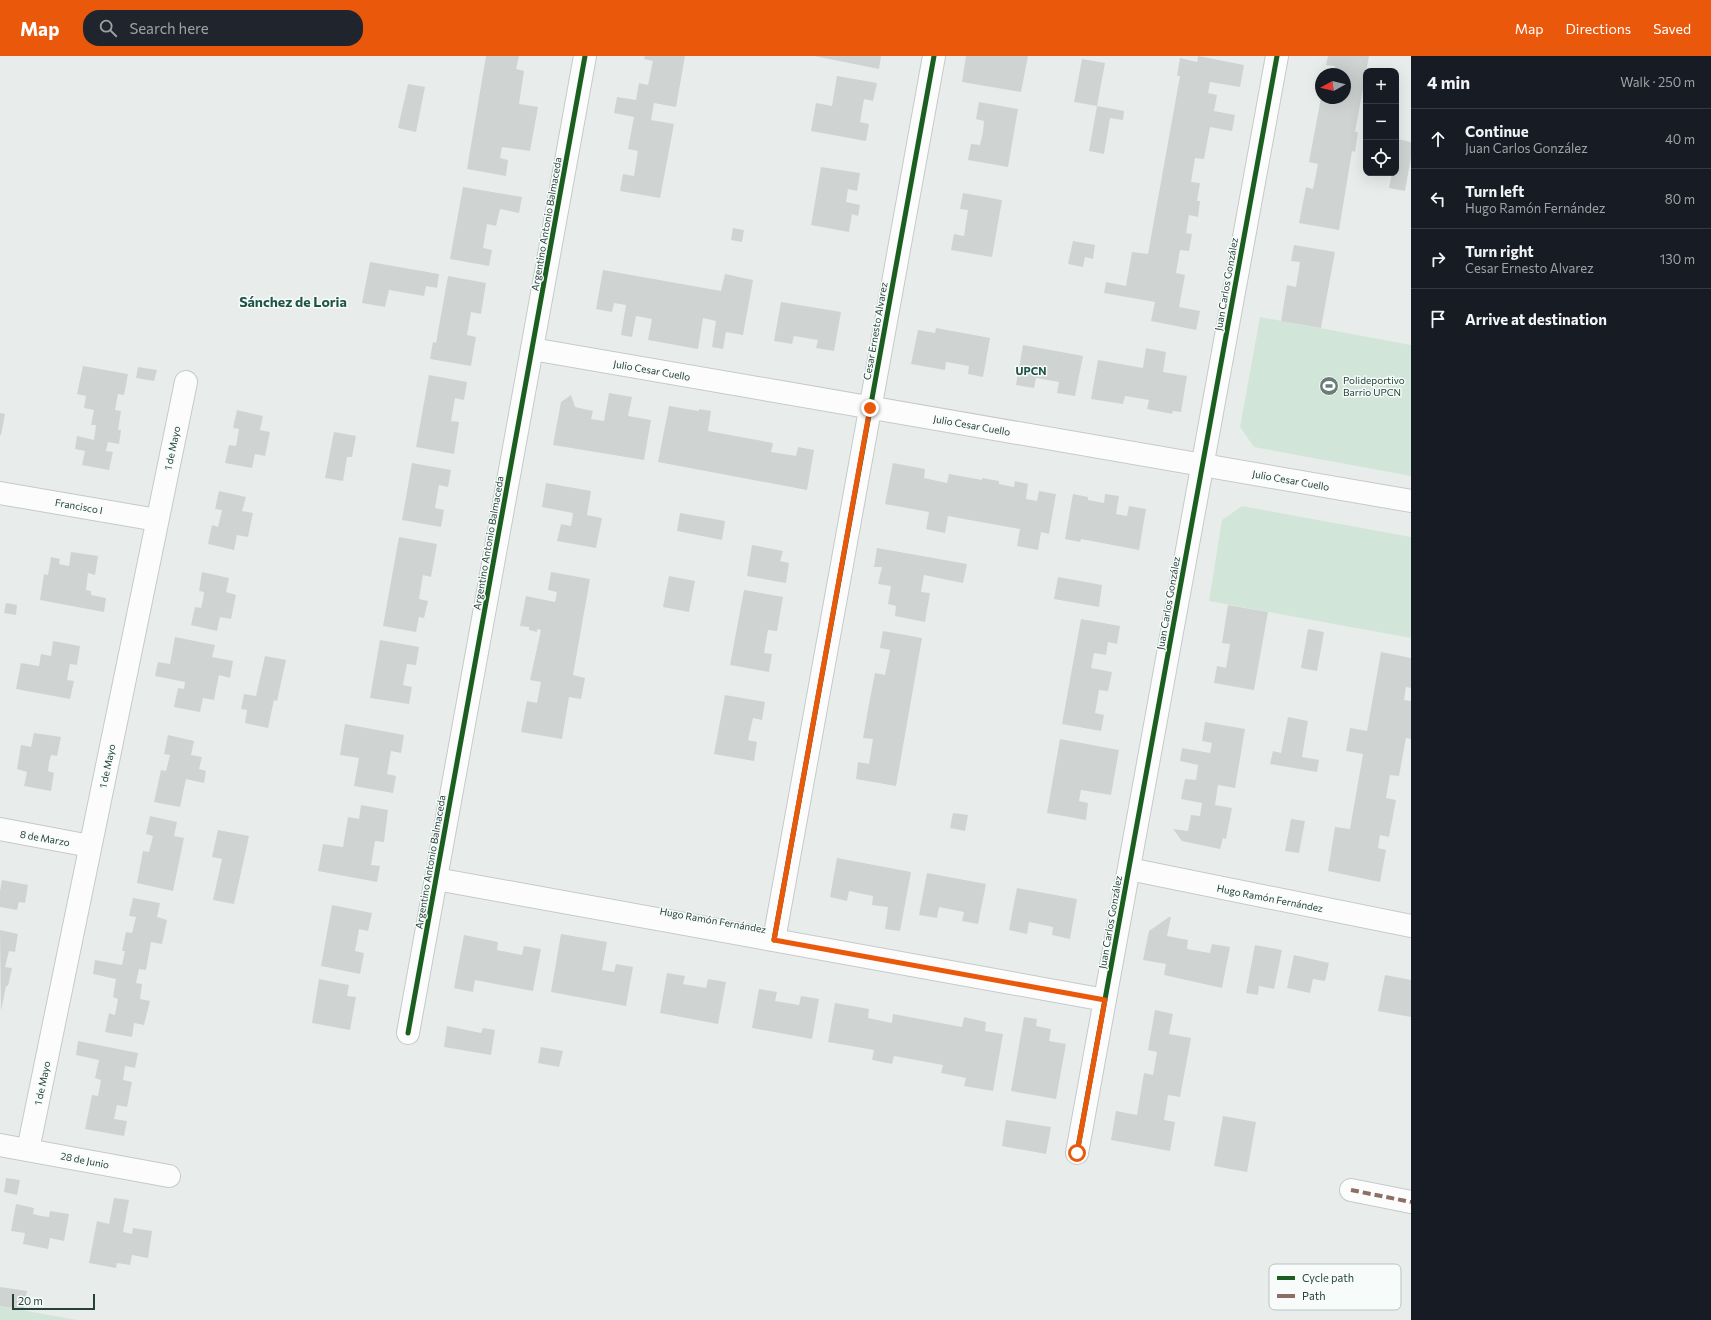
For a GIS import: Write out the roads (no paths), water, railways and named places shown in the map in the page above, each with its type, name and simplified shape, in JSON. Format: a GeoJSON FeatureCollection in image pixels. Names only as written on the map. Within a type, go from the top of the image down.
{"type":"FeatureCollection","features":[{"type":"Feature","properties":{"kind":"street","name":"Argentino Antonio Balmaceda"},"geometry":{"type":"LineString","coordinates":[[408,1033],[585,56]]}},
{"type":"Feature","properties":{"kind":"street","name":"Cesar Ernesto Alvarez"},"geometry":{"type":"LineString","coordinates":[[774,940],[934,56]]}},
{"type":"Feature","properties":{"kind":"street","name":"Juan Carlos González"},"geometry":{"type":"LineString","coordinates":[[1077,1153],[1277,56]]}},
{"type":"Feature","properties":{"kind":"street","name":"Julio Cesar Cuello"},"geometry":{"type":"LineString","coordinates":[[532,349],[1411,501]]}},
{"type":"Feature","properties":{"kind":"street","name":"1 de Mayo"},"geometry":{"type":"LineString","coordinates":[[28,1150],[186,382]]}},
{"type":"Feature","properties":{"kind":"street","name":"Francisco I"},"geometry":{"type":"LineString","coordinates":[[0,493],[157,520]]}},
{"type":"Feature","properties":{"kind":"street","name":"8 de Marzo"},"geometry":{"type":"LineString","coordinates":[[0,829],[90,846]]}},
{"type":"Feature","properties":{"kind":"street","name":"Hugo Ramón Fernández"},"geometry":{"type":"LineString","coordinates":[[1129,869],[1411,926]]}},
{"type":"Feature","properties":{"kind":"street","name":"Hugo Ramón Fernández"},"geometry":{"type":"LineString","coordinates":[[436,879],[1105,1000]]}},
{"type":"Feature","properties":{"kind":"street","name":"28 de Junio"},"geometry":{"type":"LineString","coordinates":[[0,1145],[169,1176]]}},
{"type":"Feature","properties":{"kind":"street"},"geometry":{"type":"LineString","coordinates":[[1351,1190],[1411,1202]]}},
{"type":"Feature","properties":{"kind":"place","name":"Polideportivo Barrio UPCN"},"geometry":{"type":"Point","coordinates":[1329,386]}},
{"type":"Feature","properties":{"kind":"district","name":"Sánchez de Loria"},"geometry":{"type":"Point","coordinates":[293,302]}},
{"type":"Feature","properties":{"kind":"district","name":"UPCN"},"geometry":{"type":"Point","coordinates":[1031,371]}}]}
